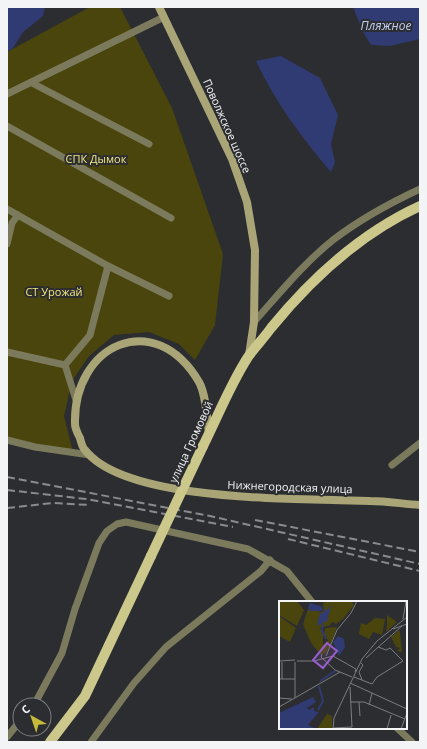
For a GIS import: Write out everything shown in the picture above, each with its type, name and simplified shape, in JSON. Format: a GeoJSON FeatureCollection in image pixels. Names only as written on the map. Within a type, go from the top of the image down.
{"type":"FeatureCollection","features":[{"type":"Feature","properties":{"kind":"main road","name":"Поволжское шоссе"},"geometry":{"type":"LineString","coordinates":[[159,7],[232,159],[247,202],[255,250],[254,322],[249,355]]}},
{"type":"Feature","properties":{"kind":"main road","name":"улица Громовой"},"geometry":{"type":"LineString","coordinates":[[50,742],[85,696],[229,390],[249,355],[288,308],[328,267],[378,230],[420,206]]}},
{"type":"Feature","properties":{"kind":"main road","name":"Нижнегородская улица"},"geometry":{"type":"LineString","coordinates":[[209,433],[200,383],[186,364],[172,350],[153,344],[133,341],[115,345],[99,356],[85,375],[76,400],[75,426],[84,449],[101,465],[142,482],[209,494],[267,499],[372,501],[420,505]]}},
{"type":"Feature","properties":{"kind":"street"},"geometry":{"type":"LineString","coordinates":[[7,94],[164,17]]}},
{"type":"Feature","properties":{"kind":"street"},"geometry":{"type":"LineString","coordinates":[[32,82],[149,144]]}},
{"type":"Feature","properties":{"kind":"street"},"geometry":{"type":"LineString","coordinates":[[7,126],[171,218]]}},
{"type":"Feature","properties":{"kind":"street"},"geometry":{"type":"LineString","coordinates":[[254,322],[294,278],[333,240],[371,215],[420,189]]}},
{"type":"Feature","properties":{"kind":"street"},"geometry":{"type":"LineString","coordinates":[[7,209],[108,266],[169,296]]}},
{"type":"Feature","properties":{"kind":"street"},"geometry":{"type":"LineString","coordinates":[[7,244],[12,223],[18,215]]}},
{"type":"Feature","properties":{"kind":"street"},"geometry":{"type":"LineString","coordinates":[[65,365],[90,335],[108,266]]}},
{"type":"Feature","properties":{"kind":"street"},"geometry":{"type":"LineString","coordinates":[[7,352],[65,365]]}},
{"type":"Feature","properties":{"kind":"street"},"geometry":{"type":"LineString","coordinates":[[65,365],[76,400]]}},
{"type":"Feature","properties":{"kind":"street"},"geometry":{"type":"LineString","coordinates":[[7,440],[35,447],[90,455]]}},
{"type":"Feature","properties":{"kind":"street"},"geometry":{"type":"LineString","coordinates":[[392,465],[420,443]]}},
{"type":"Feature","properties":{"kind":"street"},"geometry":{"type":"LineString","coordinates":[[38,697],[62,653],[75,609],[99,543],[107,531],[117,524],[126,522],[186,534],[248,550],[270,560],[288,571],[311,601]]}},
{"type":"Feature","properties":{"kind":"street"},"geometry":{"type":"LineString","coordinates":[[91,742],[134,683],[166,647],[261,571],[270,560]]}},
{"type":"Feature","properties":{"kind":"street"},"geometry":{"type":"LineString","coordinates":[[398,729],[412,742]]}},
{"type":"Feature","properties":{"kind":"green space","name":"СПК Дымок"},"geometry":{"type":"Polygon","coordinates":[[[90,7],[120,7],[172,108],[223,254],[215,325],[195,360],[179,344],[149,332],[114,335],[89,356],[72,381],[64,416],[73,452],[7,441],[7,52],[90,7]]]}},
{"type":"Feature","properties":{"kind":"water"},"geometry":{"type":"Polygon","coordinates":[[[7,7],[45,7],[43,16],[23,32],[13,48],[7,52],[7,7]]]}},
{"type":"Feature","properties":{"kind":"water","name":"Пляжное"},"geometry":{"type":"Polygon","coordinates":[[[353,7],[420,7],[420,39],[390,46],[371,45],[363,32],[353,7]]]}},
{"type":"Feature","properties":{"kind":"water"},"geometry":{"type":"Polygon","coordinates":[[[281,56],[320,78],[338,115],[331,144],[335,162],[331,172],[280,105],[256,61],[281,56]]]}},
{"type":"Feature","properties":{"kind":"railway"},"geometry":{"type":"LineString","coordinates":[[7,477],[210,516],[420,564]]}},
{"type":"Feature","properties":{"kind":"railway"},"geometry":{"type":"LineString","coordinates":[[7,490],[86,499],[233,527]]}},
{"type":"Feature","properties":{"kind":"railway"},"geometry":{"type":"LineString","coordinates":[[7,508],[53,503],[90,505]]}},
{"type":"Feature","properties":{"kind":"railway"},"geometry":{"type":"LineString","coordinates":[[255,520],[420,552]]}},
{"type":"Feature","properties":{"kind":"railway"},"geometry":{"type":"LineString","coordinates":[[288,539],[420,571]]}},
{"type":"Feature","properties":{"kind":"park label","name":"СТ Урожай"},"geometry":{"type":"Point","coordinates":[54,292]}}]}
